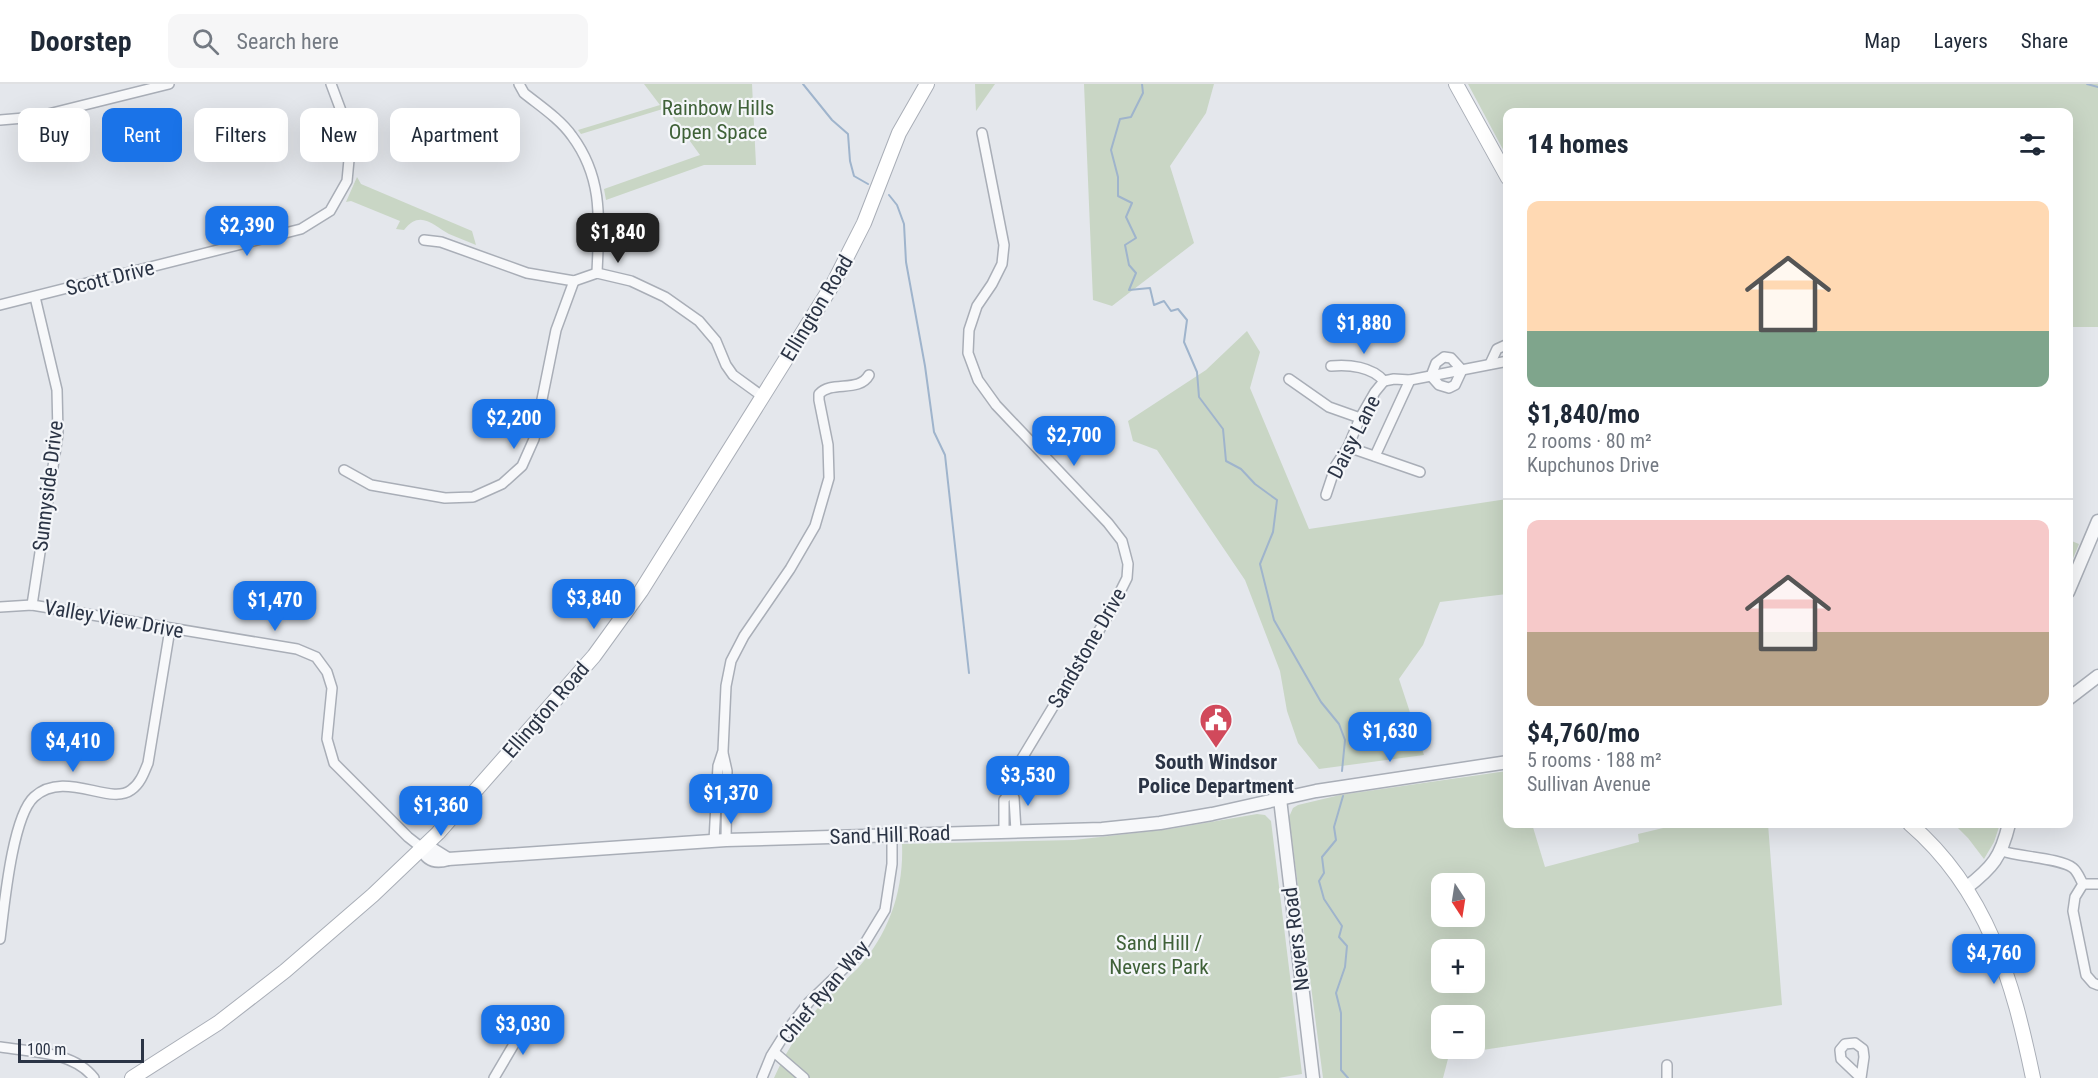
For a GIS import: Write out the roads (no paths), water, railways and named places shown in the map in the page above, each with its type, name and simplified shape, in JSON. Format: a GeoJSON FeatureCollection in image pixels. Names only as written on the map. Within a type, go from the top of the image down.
{"type":"FeatureCollection","features":[{"type":"Feature","properties":{"kind":"main road","name":"Ellington Road"},"geometry":{"type":"LineString","coordinates":[[132,1078],[218,1023],[344,921],[422,848],[554,702],[616,626],[641,591],[849,255],[877,192],[899,133],[927,84]]}},
{"type":"Feature","properties":{"kind":"main road"},"geometry":{"type":"LineString","coordinates":[[1456,84],[1503,169]]}},
{"type":"Feature","properties":{"kind":"main road"},"geometry":{"type":"LineString","coordinates":[[1914,828],[1935,849],[1966,888],[1988,928],[2006,970],[2033,1078]]}},
{"type":"Feature","properties":{"kind":"street"},"geometry":{"type":"LineString","coordinates":[[0,120],[36,117],[169,84]]}},
{"type":"Feature","properties":{"kind":"street","name":"Scott Drive"},"geometry":{"type":"LineString","coordinates":[[0,305],[300,229],[330,211],[346,181],[350,149],[346,124],[331,84]]}},
{"type":"Feature","properties":{"kind":"street"},"geometry":{"type":"LineString","coordinates":[[519,84],[524,93],[572,134],[587,160],[597,189],[600,222],[597,273]]}},
{"type":"Feature","properties":{"kind":"street","name":"Sandstone Drive"},"geometry":{"type":"LineString","coordinates":[[982,133],[1004,245],[1002,264],[977,306],[969,330],[968,353],[974,371],[996,405],[1108,523],[1122,541],[1128,564],[1124,586],[1109,614],[1018,765],[1011,791],[1014,798],[1010,831]]}},
{"type":"Feature","properties":{"kind":"street"},"geometry":{"type":"LineString","coordinates":[[424,240],[441,242],[527,273],[574,280],[597,273],[630,281],[665,297],[699,321],[716,341],[733,375],[762,396]]}},
{"type":"Feature","properties":{"kind":"street"},"geometry":{"type":"LineString","coordinates":[[344,470],[371,485],[445,498],[473,497],[502,484],[522,466],[534,439],[556,330],[574,280]]}},
{"type":"Feature","properties":{"kind":"street","name":"Sunnyside Drive"},"geometry":{"type":"LineString","coordinates":[[32,605],[58,434],[57,390],[35,297]]}},
{"type":"Feature","properties":{"kind":"street"},"geometry":{"type":"LineString","coordinates":[[1490,364],[1497,349],[1503,346]]}},
{"type":"Feature","properties":{"kind":"street"},"geometry":{"type":"LineString","coordinates":[[1431,376],[1436,363],[1444,357],[1450,358],[1462,369]]}},
{"type":"Feature","properties":{"kind":"street"},"geometry":{"type":"LineString","coordinates":[[1331,366],[1340,365],[1363,369],[1379,374],[1384,381],[1410,380],[1503,362]]}},
{"type":"Feature","properties":{"kind":"street"},"geometry":{"type":"LineString","coordinates":[[1431,376],[1439,385],[1449,388],[1455,385],[1462,369]]}},
{"type":"Feature","properties":{"kind":"street"},"geometry":{"type":"LineString","coordinates":[[720,840],[727,771],[723,751],[726,686],[731,661],[744,636],[790,569],[815,526],[827,485],[829,459],[819,394],[826,389],[859,384],[864,382],[869,375]]}},
{"type":"Feature","properties":{"kind":"street"},"geometry":{"type":"LineString","coordinates":[[1289,379],[1329,407],[1360,418]]}},
{"type":"Feature","properties":{"kind":"street"},"geometry":{"type":"LineString","coordinates":[[1375,456],[1410,380]]}},
{"type":"Feature","properties":{"kind":"street","name":"Daisy Lane"},"geometry":{"type":"LineString","coordinates":[[1326,495],[1336,465],[1348,447],[1360,418],[1384,381]]}},
{"type":"Feature","properties":{"kind":"street"},"geometry":{"type":"LineString","coordinates":[[1348,447],[1419,472]]}},
{"type":"Feature","properties":{"kind":"street"},"geometry":{"type":"LineString","coordinates":[[2073,580],[2098,521]]}},
{"type":"Feature","properties":{"kind":"street","name":"Valley View Drive"},"geometry":{"type":"LineString","coordinates":[[0,607],[32,605],[297,649],[316,657],[327,672],[332,688],[327,739],[334,763],[422,848]]}},
{"type":"Feature","properties":{"kind":"street"},"geometry":{"type":"LineString","coordinates":[[0,939],[5,871],[21,818],[33,797],[53,787],[69,786],[114,794],[126,793],[141,780],[148,763],[170,629]]}},
{"type":"Feature","properties":{"kind":"street"},"geometry":{"type":"LineString","coordinates":[[2073,695],[2098,676]]}},
{"type":"Feature","properties":{"kind":"street","name":"Sand Hill Road"},"geometry":{"type":"LineString","coordinates":[[422,848],[432,849],[447,859],[720,840],[1102,829],[1161,823],[1212,814],[1316,790],[1503,763]]}},
{"type":"Feature","properties":{"kind":"street","name":"Nevers Road"},"geometry":{"type":"LineString","coordinates":[[1280,799],[1313,1078]]}},
{"type":"Feature","properties":{"kind":"street"},"geometry":{"type":"LineString","coordinates":[[1966,888],[1986,871],[2002,851],[2008,828]]}},
{"type":"Feature","properties":{"kind":"street","name":"Chief Ryan Way"},"geometry":{"type":"LineString","coordinates":[[762,1078],[788,1029],[809,1002],[857,956],[885,910],[892,864],[892,834]]}},
{"type":"Feature","properties":{"kind":"street"},"geometry":{"type":"LineString","coordinates":[[2002,851],[2062,863],[2079,875],[2083,885]]}},
{"type":"Feature","properties":{"kind":"street"},"geometry":{"type":"LineString","coordinates":[[2083,885],[2098,884]]}},
{"type":"Feature","properties":{"kind":"street"},"geometry":{"type":"LineString","coordinates":[[2083,885],[2075,897],[2073,911],[2086,975],[2098,985]]}},
{"type":"Feature","properties":{"kind":"street"},"geometry":{"type":"LineString","coordinates":[[494,1078],[517,1040],[521,1022]]}},
{"type":"Feature","properties":{"kind":"street"},"geometry":{"type":"LineString","coordinates":[[0,1047],[51,1054],[73,1061],[94,1078]]}},
{"type":"Feature","properties":{"kind":"street"},"geometry":{"type":"LineString","coordinates":[[774,1052],[804,1078]]}},
{"type":"Feature","properties":{"kind":"street"},"geometry":{"type":"LineString","coordinates":[[1667,1065],[1667,1078]]}},
{"type":"Feature","properties":{"kind":"waterway"},"geometry":{"type":"LineString","coordinates":[[803,84],[832,120],[848,134],[850,161],[854,176],[868,184]]}},
{"type":"Feature","properties":{"kind":"waterway"},"geometry":{"type":"LineString","coordinates":[[1142,84],[1143,93],[1131,117],[1120,119],[1111,150],[1118,177],[1118,196],[1132,203],[1126,217],[1136,238],[1125,245],[1129,265],[1136,273],[1129,290],[1150,288],[1154,305],[1164,301],[1171,311],[1178,309],[1187,320],[1184,342],[1197,372],[1199,397],[1223,429],[1226,461],[1241,469],[1255,484],[1277,500],[1273,532],[1260,564],[1274,620],[1321,702],[1339,724],[1345,740],[1342,771]]}},
{"type":"Feature","properties":{"kind":"waterway"},"geometry":{"type":"LineString","coordinates":[[2087,84],[2098,87]]}},
{"type":"Feature","properties":{"kind":"waterway"},"geometry":{"type":"LineString","coordinates":[[889,195],[897,205],[904,224],[906,262],[925,366],[934,432],[945,455],[969,673]]}},
{"type":"Feature","properties":{"kind":"waterway"},"geometry":{"type":"LineString","coordinates":[[1343,796],[1334,827],[1336,840],[1322,857],[1324,873],[1319,881],[1324,899],[1342,926],[1339,937],[1347,946],[1345,967],[1336,993],[1341,1013],[1341,1070],[1348,1078]]}},
{"type":"Feature","properties":{"kind":"place","name":"South Windsor Police Department"},"geometry":{"type":"Point","coordinates":[1216,749]}},
{"type":"Feature","properties":{"kind":"park label","name":"Rainbow Hills Open Space"},"geometry":{"type":"Point","coordinates":[718,120]}},
{"type":"Feature","properties":{"kind":"park label","name":"Sand Hill / Nevers Park"},"geometry":{"type":"Point","coordinates":[1159,955]}}]}
